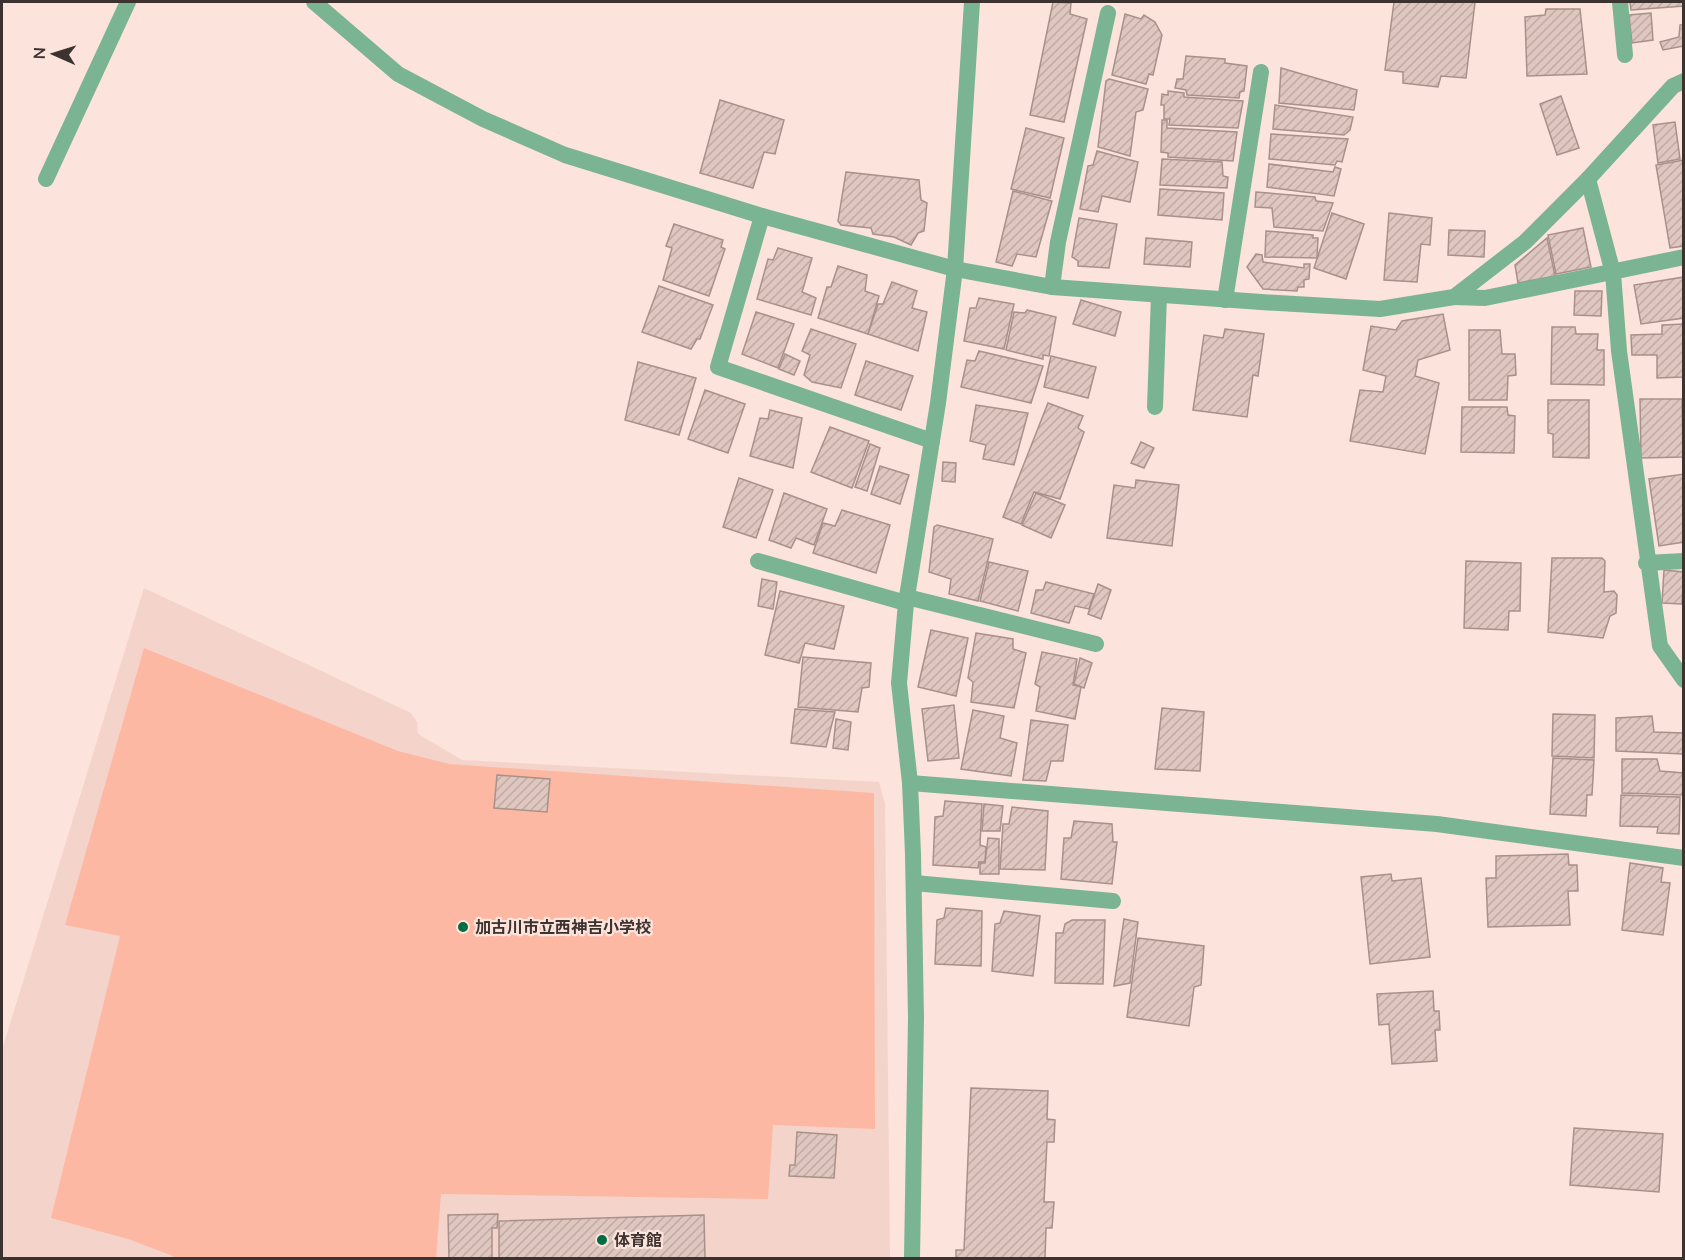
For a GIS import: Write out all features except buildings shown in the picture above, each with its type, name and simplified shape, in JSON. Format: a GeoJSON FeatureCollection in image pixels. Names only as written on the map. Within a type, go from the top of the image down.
{"type":"FeatureCollection","features":[{"type":"Feature","properties":{"kind":"street"},"geometry":{"type":"LineString","coordinates":[[46,179],[128,2]]}},
{"type":"Feature","properties":{"kind":"street"},"geometry":{"type":"LineString","coordinates":[[314,2],[399,74],[483,119],[565,155],[762,216],[955,269],[1052,287],[1380,309],[1454,297],[1485,298],[1683,257]]}},
{"type":"Feature","properties":{"kind":"street"},"geometry":{"type":"LineString","coordinates":[[912,1258],[916,1018],[914,883],[910,783],[899,682],[907,600],[932,441],[955,269],[972,2]]}},
{"type":"Feature","properties":{"kind":"street"},"geometry":{"type":"LineString","coordinates":[[1620,2],[1625,56]]}},
{"type":"Feature","properties":{"kind":"street"},"geometry":{"type":"LineString","coordinates":[[1052,287],[1058,242],[1108,13]]}},
{"type":"Feature","properties":{"kind":"street"},"geometry":{"type":"LineString","coordinates":[[1226,300],[1261,72]]}},
{"type":"Feature","properties":{"kind":"street"},"geometry":{"type":"LineString","coordinates":[[1454,297],[1525,242],[1588,179],[1673,86],[1683,81]]}},
{"type":"Feature","properties":{"kind":"street"},"geometry":{"type":"LineString","coordinates":[[1588,179],[1613,273],[1619,351],[1646,563],[1660,646],[1683,680]]}},
{"type":"Feature","properties":{"kind":"street"},"geometry":{"type":"LineString","coordinates":[[762,216],[718,367],[932,441]]}},
{"type":"Feature","properties":{"kind":"street"},"geometry":{"type":"LineString","coordinates":[[1155,407],[1159,295]]}},
{"type":"Feature","properties":{"kind":"street"},"geometry":{"type":"LineString","coordinates":[[758,561],[907,600],[1096,644]]}},
{"type":"Feature","properties":{"kind":"street"},"geometry":{"type":"LineString","coordinates":[[1646,563],[1683,561]]}},
{"type":"Feature","properties":{"kind":"street"},"geometry":{"type":"LineString","coordinates":[[910,783],[1437,824],[1683,858]]}},
{"type":"Feature","properties":{"kind":"street"},"geometry":{"type":"LineString","coordinates":[[914,883],[1113,902]]}},
{"type":"Feature","properties":{"kind":"shaded area","name":"加古川市立西神吉小学校"},"geometry":{"type":"Polygon","coordinates":[[[144,588],[411,713],[417,722],[418,734],[462,760],[879,782],[885,804],[890,1258],[2,1258],[2,1050],[144,588]]]}},
{"type":"Feature","properties":{"kind":"shaded area","name":"加古川市立西神吉小学校"},"geometry":{"type":"Polygon","coordinates":[[[144,648],[398,751],[449,764],[874,793],[875,1129],[773,1125],[768,1199],[441,1194],[436,1258],[174,1258],[128,1239],[51,1218],[120,936],[65,925],[144,648]]]}},
{"type":"Feature","properties":{"kind":"place","name":"加古川市立西神吉小学校"},"geometry":{"type":"Point","coordinates":[463,927]}},
{"type":"Feature","properties":{"kind":"place","name":"体育館"},"geometry":{"type":"Point","coordinates":[602,1240]}}]}
